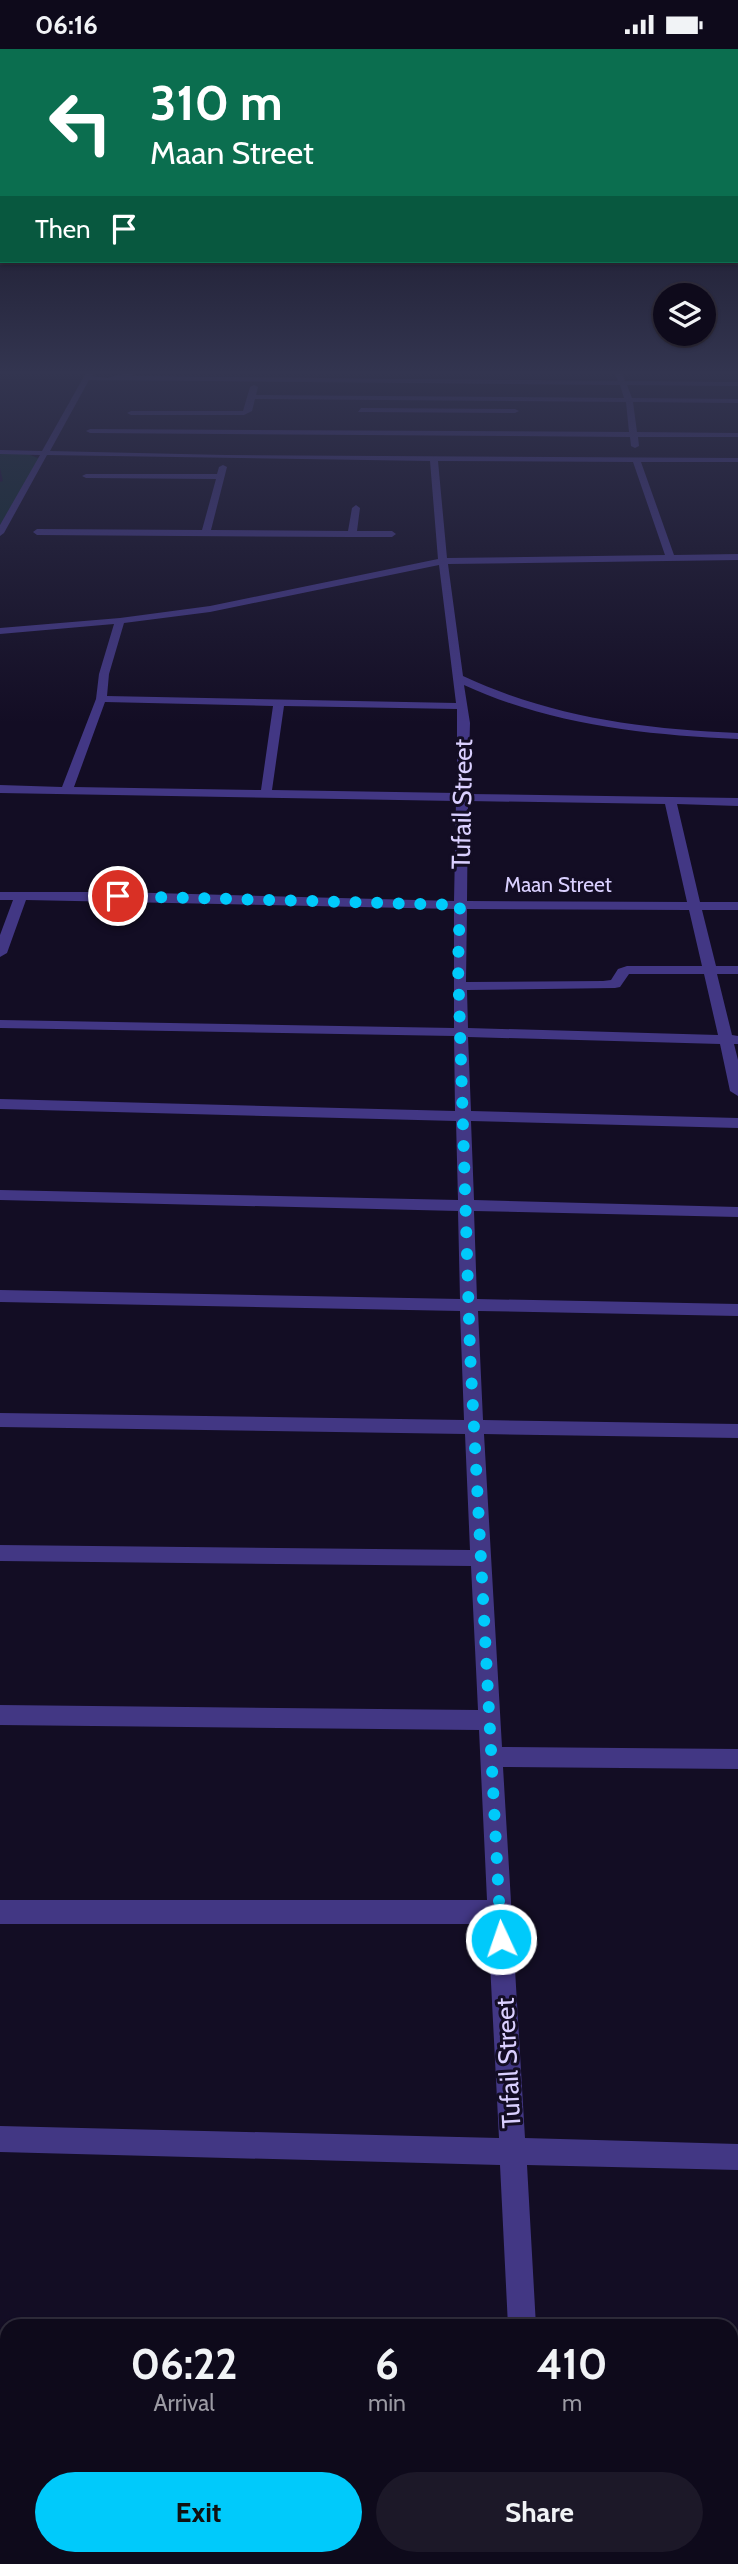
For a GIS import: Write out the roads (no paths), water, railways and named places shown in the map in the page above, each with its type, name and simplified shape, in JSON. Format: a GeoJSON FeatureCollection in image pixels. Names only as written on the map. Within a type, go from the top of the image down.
{"type":"FeatureCollection","features":[{"type":"Feature","properties":{"kind":"street"},"geometry":{"type":"LineString","coordinates":[[0,533],[25,488]]}},
{"type":"Feature","properties":{"kind":"street"},"geometry":{"type":"LineString","coordinates":[[206,533],[218,488]]}},
{"type":"Feature","properties":{"kind":"street","name":"Tufail Street"},"geometry":{"type":"LineString","coordinates":[[439,488],[443,561],[462,706],[459,986],[469,1305],[522,2319]]}},
{"type":"Feature","properties":{"kind":"street"},"geometry":{"type":"LineString","coordinates":[[645,488],[671,558]]}},
{"type":"Feature","properties":{"kind":"street"},"geometry":{"type":"LineString","coordinates":[[352,534],[356,508]]}},
{"type":"Feature","properties":{"kind":"street"},"geometry":{"type":"LineString","coordinates":[[37,532],[392,534]]}},
{"type":"Feature","properties":{"kind":"street"},"geometry":{"type":"LineString","coordinates":[[0,631],[120,621],[210,608],[443,561],[738,557]]}},
{"type":"Feature","properties":{"kind":"street"},"geometry":{"type":"LineString","coordinates":[[67,790],[102,699],[104,674],[120,621]]}},
{"type":"Feature","properties":{"kind":"street"},"geometry":{"type":"LineString","coordinates":[[458,678],[491,695],[578,721],[617,728],[738,736]]}},
{"type":"Feature","properties":{"kind":"street"},"geometry":{"type":"LineString","coordinates":[[102,699],[462,706]]}},
{"type":"Feature","properties":{"kind":"street"},"geometry":{"type":"LineString","coordinates":[[266,793],[279,702]]}},
{"type":"Feature","properties":{"kind":"street"},"geometry":{"type":"LineString","coordinates":[[0,789],[738,802]]}},
{"type":"Feature","properties":{"kind":"street"},"geometry":{"type":"LineString","coordinates":[[670,801],[709,970],[732,1040],[738,1091]]}},
{"type":"Feature","properties":{"kind":"street","name":"Maan Street"},"geometry":{"type":"LineString","coordinates":[[0,897],[460,905],[738,906]]}},
{"type":"Feature","properties":{"kind":"street"},"geometry":{"type":"LineString","coordinates":[[0,953],[21,897]]}},
{"type":"Feature","properties":{"kind":"street"},"geometry":{"type":"LineString","coordinates":[[459,986],[603,985],[615,984],[622,972],[627,970],[738,970]]}},
{"type":"Feature","properties":{"kind":"street"},"geometry":{"type":"LineString","coordinates":[[0,1024],[732,1040]]}},
{"type":"Feature","properties":{"kind":"street"},"geometry":{"type":"LineString","coordinates":[[0,1104],[738,1123]]}},
{"type":"Feature","properties":{"kind":"street"},"geometry":{"type":"LineString","coordinates":[[0,1195],[738,1212]]}},
{"type":"Feature","properties":{"kind":"street"},"geometry":{"type":"LineString","coordinates":[[0,1296],[738,1310]]}},
{"type":"Feature","properties":{"kind":"street"},"geometry":{"type":"LineString","coordinates":[[0,1420],[738,1431]]}},
{"type":"Feature","properties":{"kind":"street"},"geometry":{"type":"LineString","coordinates":[[0,1553],[481,1558]]}},
{"type":"Feature","properties":{"kind":"street"},"geometry":{"type":"LineString","coordinates":[[0,1715],[490,1720]]}},
{"type":"Feature","properties":{"kind":"street"},"geometry":{"type":"LineString","coordinates":[[492,1757],[738,1759]]}},
{"type":"Feature","properties":{"kind":"street"},"geometry":{"type":"LineString","coordinates":[[0,1912],[500,1912]]}},
{"type":"Feature","properties":{"kind":"street"},"geometry":{"type":"LineString","coordinates":[[0,2139],[738,2157]]}}]}
